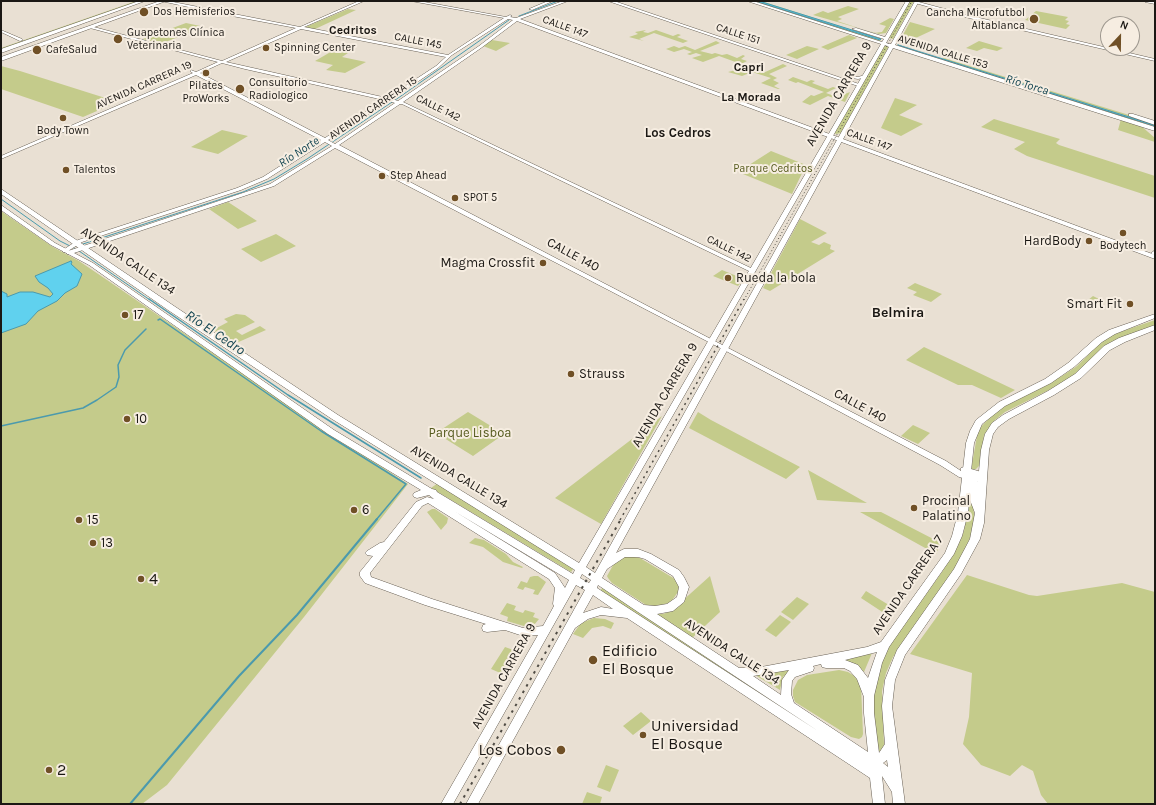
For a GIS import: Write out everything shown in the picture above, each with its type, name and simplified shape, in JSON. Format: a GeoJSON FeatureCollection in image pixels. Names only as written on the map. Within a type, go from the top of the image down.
{"type":"FeatureCollection","features":[{"type":"Feature","properties":{"kind":"highway"},"geometry":{"type":"LineString","coordinates":[[1,47],[134,1]]}},
{"type":"Feature","properties":{"kind":"highway"},"geometry":{"type":"LineString","coordinates":[[1,51],[143,1]]}},
{"type":"Feature","properties":{"kind":"highway"},"geometry":{"type":"LineString","coordinates":[[1,58],[154,1]]}},
{"type":"Feature","properties":{"kind":"highway"},"geometry":{"type":"LineString","coordinates":[[1,58],[163,1]]}},
{"type":"Feature","properties":{"kind":"main road","name":"CALLE 145"},"geometry":{"type":"LineString","coordinates":[[163,1],[448,56]]}},
{"type":"Feature","properties":{"kind":"main road","name":"AVENIDA CARRERA 19"},"geometry":{"type":"LineString","coordinates":[[218,62],[355,1]]}},
{"type":"Feature","properties":{"kind":"main road","name":"AVENIDA CARRERA 19"},"geometry":{"type":"LineString","coordinates":[[1,154],[362,1]]}},
{"type":"Feature","properties":{"kind":"main road","name":"CALLE 147"},"geometry":{"type":"LineString","coordinates":[[413,1],[509,17]]}},
{"type":"Feature","properties":{"kind":"main road","name":"CALLE 147"},"geometry":{"type":"LineString","coordinates":[[422,1],[518,19],[832,133],[840,138],[1155,254]]}},
{"type":"Feature","properties":{"kind":"main road","name":"AVENIDA CARRERA 15"},"geometry":{"type":"LineString","coordinates":[[75,248],[251,185],[272,175],[327,141],[437,67],[448,56],[509,17],[551,1]]}},
{"type":"Feature","properties":{"kind":"main road","name":"AVENIDA CARRERA 15"},"geometry":{"type":"LineString","coordinates":[[75,248],[272,185],[399,102],[480,47],[518,19],[566,1]]}},
{"type":"Feature","properties":{"kind":"main road","name":"CALLE 151"},"geometry":{"type":"LineString","coordinates":[[610,1],[850,79],[860,85]]}},
{"type":"Feature","properties":{"kind":"main road","name":"CALLE 151"},"geometry":{"type":"LineString","coordinates":[[616,1],[637,9]]}},
{"type":"Feature","properties":{"kind":"main road"},"geometry":{"type":"LineString","coordinates":[[749,1],[866,38],[877,44],[884,43]]}},
{"type":"Feature","properties":{"kind":"main road","name":"AVENIDA CALLE 153"},"geometry":{"type":"LineString","coordinates":[[763,1],[874,35],[884,43],[1155,123]]}},
{"type":"Feature","properties":{"kind":"main road","name":"AVENIDA CARRERA 9"},"geometry":{"type":"LineString","coordinates":[[447,804],[546,629],[713,342],[752,271],[908,1]]}},
{"type":"Feature","properties":{"kind":"main road"},"geometry":{"type":"LineString","coordinates":[[1146,1],[1155,3]]}},
{"type":"Feature","properties":{"kind":"main road"},"geometry":{"type":"LineString","coordinates":[[916,2],[970,17],[1155,60]]}},
{"type":"Feature","properties":{"kind":"main road","name":"AVENIDA CARRERA 9"},"geometry":{"type":"LineString","coordinates":[[472,804],[916,2]]}},
{"type":"Feature","properties":{"kind":"main road","name":"CALLE 147"},"geometry":{"type":"LineString","coordinates":[[518,19],[824,131]]}},
{"type":"Feature","properties":{"kind":"main road","name":"CALLE 142"},"geometry":{"type":"LineString","coordinates":[[91,27],[218,62],[399,102],[752,271]]}},
{"type":"Feature","properties":{"kind":"main road"},"geometry":{"type":"LineString","coordinates":[[1,31],[19,41]]}},
{"type":"Feature","properties":{"kind":"main road"},"geometry":{"type":"LineString","coordinates":[[1,34],[19,41]]}},
{"type":"Feature","properties":{"kind":"main road"},"geometry":{"type":"LineString","coordinates":[[874,35],[888,34]]}},
{"type":"Feature","properties":{"kind":"main road","name":"AVENIDA CALLE 153"},"geometry":{"type":"LineString","coordinates":[[892,45],[901,50],[1155,128]]}},
{"type":"Feature","properties":{"kind":"main road","name":"AVENIDA CARRERA 19"},"geometry":{"type":"LineString","coordinates":[[1,158],[194,72]]}},
{"type":"Feature","properties":{"kind":"main road","name":"CALLE 140"},"geometry":{"type":"LineString","coordinates":[[194,72],[212,80],[943,463],[968,475],[982,477]]}},
{"type":"Feature","properties":{"kind":"main road","name":"CALLE 151"},"geometry":{"type":"LineString","coordinates":[[850,79],[865,76]]}},
{"type":"Feature","properties":{"kind":"main road"},"geometry":{"type":"LineString","coordinates":[[824,131],[832,133]]}},
{"type":"Feature","properties":{"kind":"main road","name":"AVENIDA CALLE 134"},"geometry":{"type":"LineString","coordinates":[[1,191],[75,248],[365,437],[582,569],[599,575],[636,612],[876,775]]}},
{"type":"Feature","properties":{"kind":"main road","name":"AVENIDA CALLE 134"},"geometry":{"type":"LineString","coordinates":[[1,207],[53,244],[75,248],[92,264],[332,432],[591,589],[636,612],[736,671],[874,762],[888,774],[897,791]]}},
{"type":"Feature","properties":{"kind":"main road","name":"AVENIDA CARRERA 7"},"geometry":{"type":"LineString","coordinates":[[879,804],[869,696],[874,673],[885,645],[949,554],[953,545],[961,522],[968,475],[971,436],[979,422],[988,414],[1002,404],[1048,381],[1071,365],[1099,340],[1112,332],[1155,316]]}},
{"type":"Feature","properties":{"kind":"main road"},"geometry":{"type":"LineString","coordinates":[[899,804],[887,706],[890,680],[896,663],[905,646],[963,564],[977,532],[986,439],[995,425],[1017,409],[1067,384],[1086,369],[1107,348],[1115,343],[1155,327]]}},
{"type":"Feature","properties":{"kind":"main road"},"geometry":{"type":"LineString","coordinates":[[276,393],[280,388],[288,387]]}},
{"type":"Feature","properties":{"kind":"main road"},"geometry":{"type":"LineString","coordinates":[[968,475],[974,485],[974,500],[979,513]]}},
{"type":"Feature","properties":{"kind":"main road"},"geometry":{"type":"LineString","coordinates":[[424,487],[429,476]]}},
{"type":"Feature","properties":{"kind":"main road"},"geometry":{"type":"LineString","coordinates":[[417,495],[425,492],[433,492],[440,504]]}},
{"type":"Feature","properties":{"kind":"main road"},"geometry":{"type":"LineString","coordinates":[[546,629],[527,632],[429,602],[368,580],[365,576],[366,570],[419,504],[422,502],[432,501],[440,504],[548,573],[558,582],[560,591],[557,610]]}},
{"type":"Feature","properties":{"kind":"main road"},"geometry":{"type":"LineString","coordinates":[[408,517],[409,505]]}},
{"type":"Feature","properties":{"kind":"main road"},"geometry":{"type":"LineString","coordinates":[[456,506],[474,526]]}},
{"type":"Feature","properties":{"kind":"main road"},"geometry":{"type":"LineString","coordinates":[[370,553],[390,541]]}},
{"type":"Feature","properties":{"kind":"main road"},"geometry":{"type":"LineString","coordinates":[[516,552],[541,558]]}},
{"type":"Feature","properties":{"kind":"main road"},"geometry":{"type":"LineString","coordinates":[[570,628],[578,620],[597,612],[636,612],[669,608],[681,599],[684,587],[676,573],[648,556],[629,552],[619,555],[599,575]]}},
{"type":"Feature","properties":{"kind":"main road"},"geometry":{"type":"LineString","coordinates":[[487,628],[508,627]]}},
{"type":"Feature","properties":{"kind":"main road"},"geometry":{"type":"LineString","coordinates":[[736,671],[756,672],[867,651],[885,645]]}},
{"type":"Feature","properties":{"kind":"main road"},"geometry":{"type":"LineString","coordinates":[[789,706],[786,694],[786,683],[791,674],[800,670],[832,663],[844,664],[858,672],[864,682],[869,696]]}},
{"type":"Feature","properties":{"kind":"main road"},"geometry":{"type":"LineString","coordinates":[[861,766],[874,762],[885,755],[891,746]]}},
{"type":"Feature","properties":{"kind":"green space"},"geometry":{"type":"Polygon","coordinates":[[[136,1],[142,1],[1,50],[1,48],[136,1]]]}},
{"type":"Feature","properties":{"kind":"green space"},"geometry":{"type":"Polygon","coordinates":[[[750,1],[761,1],[881,39],[880,42],[750,1]]]}},
{"type":"Feature","properties":{"kind":"green space"},"geometry":{"type":"Polygon","coordinates":[[[910,1],[914,1],[893,39],[889,38],[910,1]]]}},
{"type":"Feature","properties":{"kind":"green space"},"geometry":{"type":"Polygon","coordinates":[[[848,6],[859,9],[838,17],[842,19],[837,21],[862,29],[813,15],[823,11],[828,13],[848,6]]]}},
{"type":"Feature","properties":{"kind":"green space"},"geometry":{"type":"Polygon","coordinates":[[[348,9],[356,10],[313,30],[303,28],[348,9]]]}},
{"type":"Feature","properties":{"kind":"green space"},"geometry":{"type":"Polygon","coordinates":[[[1036,11],[1068,17],[1065,20],[1069,21],[1066,24],[1070,25],[1066,29],[1025,20],[1036,11]]]}},
{"type":"Feature","properties":{"kind":"green space"},"geometry":{"type":"Polygon","coordinates":[[[890,18],[894,19],[886,33],[875,33],[882,32],[886,26],[879,24],[890,18]]]}},
{"type":"Feature","properties":{"kind":"green space"},"geometry":{"type":"Polygon","coordinates":[[[910,22],[935,29],[905,43],[899,42],[910,22]]]}},
{"type":"Feature","properties":{"kind":"green space"},"geometry":{"type":"Polygon","coordinates":[[[186,23],[205,27],[160,44],[143,39],[186,23]]]}},
{"type":"Feature","properties":{"kind":"green space"},"geometry":{"type":"Polygon","coordinates":[[[646,30],[643,32],[648,33],[656,30],[673,36],[678,34],[681,35],[677,37],[688,41],[683,43],[654,33],[639,39],[644,41],[629,37],[638,34],[635,32],[646,30]]]}},
{"type":"Feature","properties":{"kind":"green space"},"geometry":{"type":"Polygon","coordinates":[[[849,35],[857,38],[828,50],[821,47],[849,35]]]}},
{"type":"Feature","properties":{"kind":"green space"},"geometry":{"type":"Polygon","coordinates":[[[492,40],[510,43],[496,51],[483,46],[492,40]]]}},
{"type":"Feature","properties":{"kind":"green space"},"geometry":{"type":"Polygon","coordinates":[[[716,41],[720,43],[700,51],[712,54],[727,54],[737,58],[743,55],[745,56],[741,59],[747,61],[741,64],[719,56],[703,62],[692,58],[702,55],[696,53],[690,55],[687,54],[692,52],[684,49],[674,52],[666,49],[674,46],[679,48],[685,46],[695,50],[716,41]]]}},
{"type":"Feature","properties":{"kind":"green space"},"geometry":{"type":"Polygon","coordinates":[[[979,41],[1003,48],[997,51],[984,48],[977,51],[966,48],[979,41]]]}},
{"type":"Feature","properties":{"kind":"green space"},"geometry":{"type":"Polygon","coordinates":[[[885,45],[889,46],[841,133],[834,133],[885,45]]]}},
{"type":"Feature","properties":{"kind":"green space"},"geometry":{"type":"Polygon","coordinates":[[[807,46],[819,49],[797,59],[786,55],[807,46]]]}},
{"type":"Feature","properties":{"kind":"green space"},"geometry":{"type":"Polygon","coordinates":[[[334,50],[348,53],[342,57],[366,62],[345,73],[326,70],[333,65],[315,61],[334,50]]]}},
{"type":"Feature","properties":{"kind":"green space"},"geometry":{"type":"Polygon","coordinates":[[[944,58],[1155,123],[1155,128],[939,61],[944,58]]]}},
{"type":"Feature","properties":{"kind":"green space"},"geometry":{"type":"Polygon","coordinates":[[[783,64],[787,66],[769,74],[777,78],[773,80],[779,83],[774,86],[780,89],[761,83],[771,78],[752,72],[742,76],[728,72],[740,69],[748,72],[753,70],[763,73],[783,64]]]}},
{"type":"Feature","properties":{"kind":"green space"},"geometry":{"type":"Polygon","coordinates":[[[1,66],[118,102],[83,117],[1,89],[1,66]]]}},
{"type":"Feature","properties":{"kind":"green space"},"geometry":{"type":"Polygon","coordinates":[[[793,77],[807,82],[811,80],[815,81],[812,83],[828,89],[833,87],[836,88],[826,93],[837,97],[850,92],[845,102],[828,96],[810,105],[802,102],[811,95],[814,96],[824,92],[798,82],[796,83],[788,80],[793,77]]]}},
{"type":"Feature","properties":{"kind":"green space"},"geometry":{"type":"Polygon","coordinates":[[[895,98],[917,105],[899,115],[923,124],[901,136],[881,128],[895,98]]]}},
{"type":"Feature","properties":{"kind":"green space"},"geometry":{"type":"Polygon","coordinates":[[[994,119],[1060,139],[1056,143],[1059,145],[1155,176],[1155,198],[1027,156],[1014,149],[1025,142],[981,127],[994,119]]]}},
{"type":"Feature","properties":{"kind":"green space"},"geometry":{"type":"Polygon","coordinates":[[[1121,119],[1140,125],[1155,138],[1155,142],[1118,130],[1121,119]]]}},
{"type":"Feature","properties":{"kind":"green space"},"geometry":{"type":"Polygon","coordinates":[[[222,130],[248,136],[218,154],[191,147],[222,130]]]}},
{"type":"Feature","properties":{"kind":"green space","name":"Parque Cedritos"},"geometry":{"type":"Polygon","coordinates":[[[771,151],[806,165],[792,194],[738,172],[771,151]]]}},
{"type":"Feature","properties":{"kind":"green space"},"geometry":{"type":"Polygon","coordinates":[[[228,202],[257,221],[238,229],[209,209],[228,202]]]}},
{"type":"Feature","properties":{"kind":"green space"},"geometry":{"type":"Polygon","coordinates":[[[1,211],[53,247],[79,261],[307,418],[408,484],[304,617],[167,785],[142,804],[1,804],[1,211]]]}},
{"type":"Feature","properties":{"kind":"green space"},"geometry":{"type":"Polygon","coordinates":[[[800,219],[827,233],[811,242],[819,245],[824,242],[831,245],[830,249],[835,251],[770,291],[763,288],[800,219]]]}},
{"type":"Feature","properties":{"kind":"green space"},"geometry":{"type":"Polygon","coordinates":[[[276,234],[296,246],[261,262],[241,249],[276,234]]]}},
{"type":"Feature","properties":{"kind":"green space","name":"Rueda la bola"},"geometry":{"type":"Polygon","coordinates":[[[722,270],[744,279],[738,286],[713,276],[722,270]]]}},
{"type":"Feature","properties":{"kind":"green space"},"geometry":{"type":"Polygon","coordinates":[[[915,283],[942,294],[931,302],[913,295],[917,292],[907,288],[915,283]]]}},
{"type":"Feature","properties":{"kind":"green space"},"geometry":{"type":"Polygon","coordinates":[[[1093,296],[1105,302],[1095,310],[1082,305],[1093,296]]]}},
{"type":"Feature","properties":{"kind":"green space"},"geometry":{"type":"Polygon","coordinates":[[[236,314],[245,315],[255,322],[236,331],[242,335],[260,326],[266,330],[234,344],[213,330],[228,322],[224,319],[236,314]]]}},
{"type":"Feature","properties":{"kind":"green space"},"geometry":{"type":"Polygon","coordinates":[[[1155,320],[1155,325],[1118,339],[1067,381],[1005,412],[995,420],[984,435],[980,465],[976,469],[971,470],[978,430],[993,414],[1007,404],[1062,376],[1077,366],[1101,342],[1111,335],[1155,320]]]}},
{"type":"Feature","properties":{"kind":"green space"},"geometry":{"type":"Polygon","coordinates":[[[924,347],[1015,390],[1001,398],[972,385],[958,385],[906,360],[924,347]]]}},
{"type":"Feature","properties":{"kind":"green space","name":"Parque Lisboa"},"geometry":{"type":"Polygon","coordinates":[[[468,412],[504,434],[473,456],[436,433],[468,412]]]}},
{"type":"Feature","properties":{"kind":"green space"},"geometry":{"type":"Polygon","coordinates":[[[698,412],[800,467],[786,479],[689,428],[698,412]]]}},
{"type":"Feature","properties":{"kind":"green space"},"geometry":{"type":"Polygon","coordinates":[[[662,416],[601,524],[555,498],[662,416]]]}},
{"type":"Feature","properties":{"kind":"green space"},"geometry":{"type":"Polygon","coordinates":[[[913,425],[930,433],[918,444],[901,436],[913,425]]]}},
{"type":"Feature","properties":{"kind":"green space"},"geometry":{"type":"Polygon","coordinates":[[[808,470],[844,490],[867,503],[817,500],[808,470]]]}},
{"type":"Feature","properties":{"kind":"green space"},"geometry":{"type":"Polygon","coordinates":[[[970,481],[975,521],[973,531],[960,561],[893,657],[886,673],[882,691],[884,745],[881,751],[877,751],[873,716],[874,684],[886,650],[942,572],[958,545],[964,531],[970,481]]]}},
{"type":"Feature","properties":{"kind":"green space"},"geometry":{"type":"Polygon","coordinates":[[[438,483],[575,567],[571,572],[431,488],[438,483]]]}},
{"type":"Feature","properties":{"kind":"green space"},"geometry":{"type":"Polygon","coordinates":[[[435,509],[448,518],[447,523],[441,530],[427,512],[435,509]]]}},
{"type":"Feature","properties":{"kind":"green space"},"geometry":{"type":"Polygon","coordinates":[[[860,512],[881,512],[941,543],[936,554],[860,512]]]}},
{"type":"Feature","properties":{"kind":"green space"},"geometry":{"type":"Polygon","coordinates":[[[475,538],[484,540],[506,554],[513,562],[523,567],[522,568],[503,562],[483,547],[469,543],[475,538]]]}},
{"type":"Feature","properties":{"kind":"green space"},"geometry":{"type":"Polygon","coordinates":[[[628,556],[640,558],[675,579],[679,586],[678,592],[671,602],[656,607],[646,605],[612,583],[607,576],[616,560],[628,556]]]}},
{"type":"Feature","properties":{"kind":"green space"},"geometry":{"type":"Polygon","coordinates":[[[967,575],[1029,595],[1037,596],[1122,583],[1155,592],[1155,804],[1048,804],[1041,795],[1033,771],[1022,765],[1010,776],[981,765],[963,744],[969,717],[972,673],[910,654],[967,575]]]}},
{"type":"Feature","properties":{"kind":"green space"},"geometry":{"type":"Polygon","coordinates":[[[538,576],[546,582],[538,595],[533,594],[535,590],[525,587],[523,590],[517,588],[521,581],[527,583],[530,577],[538,576]]]}},
{"type":"Feature","properties":{"kind":"green space"},"geometry":{"type":"Polygon","coordinates":[[[710,576],[720,612],[692,638],[653,613],[663,614],[671,611],[710,576]]]}},
{"type":"Feature","properties":{"kind":"green space"},"geometry":{"type":"Polygon","coordinates":[[[603,587],[859,756],[859,761],[600,591],[603,587]]]}},
{"type":"Feature","properties":{"kind":"green space"},"geometry":{"type":"Polygon","coordinates":[[[866,591],[897,610],[890,617],[861,598],[866,591]]]}},
{"type":"Feature","properties":{"kind":"green space"},"geometry":{"type":"Polygon","coordinates":[[[797,597],[809,604],[793,620],[781,612],[797,597]]]}},
{"type":"Feature","properties":{"kind":"green space"},"geometry":{"type":"Polygon","coordinates":[[[507,603],[516,606],[514,610],[523,613],[525,610],[535,613],[533,617],[539,619],[534,625],[527,627],[507,621],[508,617],[500,614],[507,603]]]}},
{"type":"Feature","properties":{"kind":"green space"},"geometry":{"type":"Polygon","coordinates":[[[780,615],[791,622],[776,637],[765,630],[780,615]]]}},
{"type":"Feature","properties":{"kind":"green space"},"geometry":{"type":"Polygon","coordinates":[[[594,618],[605,619],[614,623],[611,629],[603,626],[592,628],[583,638],[573,634],[581,623],[594,618]]]}},
{"type":"Feature","properties":{"kind":"green space"},"geometry":{"type":"Polygon","coordinates":[[[505,647],[519,652],[505,675],[491,669],[505,647]]]}},
{"type":"Feature","properties":{"kind":"green space"},"geometry":{"type":"Polygon","coordinates":[[[872,653],[864,672],[857,665],[840,659],[872,653]]]}},
{"type":"Feature","properties":{"kind":"green space"},"geometry":{"type":"Polygon","coordinates":[[[793,669],[783,677],[780,690],[755,675],[793,669]]]}},
{"type":"Feature","properties":{"kind":"green space"},"geometry":{"type":"Polygon","coordinates":[[[839,670],[848,672],[856,677],[861,685],[863,734],[859,739],[851,737],[795,702],[793,696],[793,690],[798,680],[807,675],[839,670]]]}},
{"type":"Feature","properties":{"kind":"green space"},"geometry":{"type":"Polygon","coordinates":[[[641,712],[651,721],[633,735],[623,726],[641,712]]]}},
{"type":"Feature","properties":{"kind":"green space"},"geometry":{"type":"Polygon","coordinates":[[[606,765],[619,770],[610,792],[597,787],[606,765]]]}},
{"type":"Feature","properties":{"kind":"green space"},"geometry":{"type":"Polygon","coordinates":[[[587,792],[602,797],[600,804],[582,804],[587,792]]]}},
{"type":"Feature","properties":{"kind":"water"},"geometry":{"type":"Polygon","coordinates":[[[755,1],[759,1],[881,39],[880,40],[755,1]]]}},
{"type":"Feature","properties":{"kind":"water"},"geometry":{"type":"Polygon","coordinates":[[[898,45],[1155,125],[1155,126],[921,53],[898,45]]]}},
{"type":"Feature","properties":{"kind":"water"},"geometry":{"type":"Polygon","coordinates":[[[71,261],[71,264],[82,274],[77,286],[65,293],[57,301],[38,311],[26,324],[1,333],[1,291],[7,294],[7,297],[20,292],[33,292],[50,297],[53,294],[48,288],[39,282],[35,276],[71,261]]]}},
{"type":"Feature","properties":{"kind":"waterway","name":"Río Norte"},"geometry":{"type":"LineString","coordinates":[[519,16],[558,1]]}},
{"type":"Feature","properties":{"kind":"waterway","name":"Río Norte"},"geometry":{"type":"LineString","coordinates":[[83,244],[243,192],[274,179],[307,159],[401,96],[509,20]]}},
{"type":"Feature","properties":{"kind":"waterway","name":"Río El Cedro"},"geometry":{"type":"LineString","coordinates":[[1,199],[60,241],[76,249]]}},
{"type":"Feature","properties":{"kind":"waterway","name":"Río El Cedro"},"geometry":{"type":"LineString","coordinates":[[79,251],[150,300]]}},
{"type":"Feature","properties":{"kind":"waterway","name":"Río El Cedro"},"geometry":{"type":"LineString","coordinates":[[149,299],[288,395],[421,478]]}},
{"type":"Feature","properties":{"kind":"waterway"},"geometry":{"type":"LineString","coordinates":[[158,320],[160,319],[321,431],[406,484],[376,520]]}},
{"type":"Feature","properties":{"kind":"waterway"},"geometry":{"type":"LineString","coordinates":[[1,426],[83,408],[97,400],[116,387],[119,377],[118,365],[125,350],[146,329]]}},
{"type":"Feature","properties":{"kind":"waterway"},"geometry":{"type":"LineString","coordinates":[[130,804],[239,676],[297,615],[377,519]]}},
{"type":"Feature","properties":{"kind":"railway"},"geometry":{"type":"LineString","coordinates":[[744,300],[912,1]]}},
{"type":"Feature","properties":{"kind":"railway"},"geometry":{"type":"LineString","coordinates":[[620,520],[744,299]]}},
{"type":"Feature","properties":{"kind":"railway"},"geometry":{"type":"LineString","coordinates":[[460,804],[621,519]]}},
{"type":"Feature","properties":{"kind":"place","name":"Dos Hemisferios"},"geometry":{"type":"Point","coordinates":[144,12]}},
{"type":"Feature","properties":{"kind":"place","name":"Cancha Microfutbol Altablanca"},"geometry":{"type":"Point","coordinates":[1034,19]}},
{"type":"Feature","properties":{"kind":"place","name":"Guapetones Clínica Veterinaria"},"geometry":{"type":"Point","coordinates":[118,39]}},
{"type":"Feature","properties":{"kind":"place","name":"Spinning Center"},"geometry":{"type":"Point","coordinates":[266,48]}},
{"type":"Feature","properties":{"kind":"place","name":"CafeSalud"},"geometry":{"type":"Point","coordinates":[37,50]}},
{"type":"Feature","properties":{"kind":"place","name":"Pilates ProWorks"},"geometry":{"type":"Point","coordinates":[206,73]}},
{"type":"Feature","properties":{"kind":"place","name":"Consultorio Radiologico"},"geometry":{"type":"Point","coordinates":[240,89]}},
{"type":"Feature","properties":{"kind":"place","name":"Body Town"},"geometry":{"type":"Point","coordinates":[63,118]}},
{"type":"Feature","properties":{"kind":"place","name":"Talentos"},"geometry":{"type":"Point","coordinates":[66,170]}},
{"type":"Feature","properties":{"kind":"place","name":"Step Ahead"},"geometry":{"type":"Point","coordinates":[382,176]}},
{"type":"Feature","properties":{"kind":"place","name":"SPOT 5"},"geometry":{"type":"Point","coordinates":[455,198]}},
{"type":"Feature","properties":{"kind":"place","name":"Bodytech"},"geometry":{"type":"Point","coordinates":[1123,233]}},
{"type":"Feature","properties":{"kind":"place","name":"HardBody"},"geometry":{"type":"Point","coordinates":[1089,241]}},
{"type":"Feature","properties":{"kind":"place","name":"Magma Crossfit"},"geometry":{"type":"Point","coordinates":[543,263]}},
{"type":"Feature","properties":{"kind":"place","name":"Rueda la bola"},"geometry":{"type":"Point","coordinates":[728,278]}},
{"type":"Feature","properties":{"kind":"place","name":"Smart Fit"},"geometry":{"type":"Point","coordinates":[1130,304]}},
{"type":"Feature","properties":{"kind":"place","name":"17"},"geometry":{"type":"Point","coordinates":[125,315]}},
{"type":"Feature","properties":{"kind":"place","name":"Strauss"},"geometry":{"type":"Point","coordinates":[571,374]}},
{"type":"Feature","properties":{"kind":"place","name":"10"},"geometry":{"type":"Point","coordinates":[127,419]}},
{"type":"Feature","properties":{"kind":"place","name":"Procinal Palatino"},"geometry":{"type":"Point","coordinates":[914,508]}},
{"type":"Feature","properties":{"kind":"place","name":"6"},"geometry":{"type":"Point","coordinates":[354,510]}},
{"type":"Feature","properties":{"kind":"place","name":"15"},"geometry":{"type":"Point","coordinates":[79,520]}},
{"type":"Feature","properties":{"kind":"place","name":"13"},"geometry":{"type":"Point","coordinates":[93,543]}},
{"type":"Feature","properties":{"kind":"place","name":"4"},"geometry":{"type":"Point","coordinates":[141,579]}},
{"type":"Feature","properties":{"kind":"place","name":"Edificio El Bosque"},"geometry":{"type":"Point","coordinates":[593,660]}},
{"type":"Feature","properties":{"kind":"place","name":"Universidad El Bosque"},"geometry":{"type":"Point","coordinates":[643,735]}},
{"type":"Feature","properties":{"kind":"place","name":"Los Cobos"},"geometry":{"type":"Point","coordinates":[561,750]}},
{"type":"Feature","properties":{"kind":"place","name":"2"},"geometry":{"type":"Point","coordinates":[49,770]}},
{"type":"Feature","properties":{"kind":"district","name":"Cedritos"},"geometry":{"type":"Point","coordinates":[353,31]}},
{"type":"Feature","properties":{"kind":"district","name":"Capri"},"geometry":{"type":"Point","coordinates":[749,68]}},
{"type":"Feature","properties":{"kind":"district","name":"La Morada"},"geometry":{"type":"Point","coordinates":[751,98]}},
{"type":"Feature","properties":{"kind":"district","name":"Los Cedros"},"geometry":{"type":"Point","coordinates":[678,133]}},
{"type":"Feature","properties":{"kind":"district","name":"Belmira"},"geometry":{"type":"Point","coordinates":[898,313]}},
{"type":"Feature","properties":{"kind":"water label","name":"Río Torca"},"geometry":{"type":"Point","coordinates":[1027,85]}}]}
